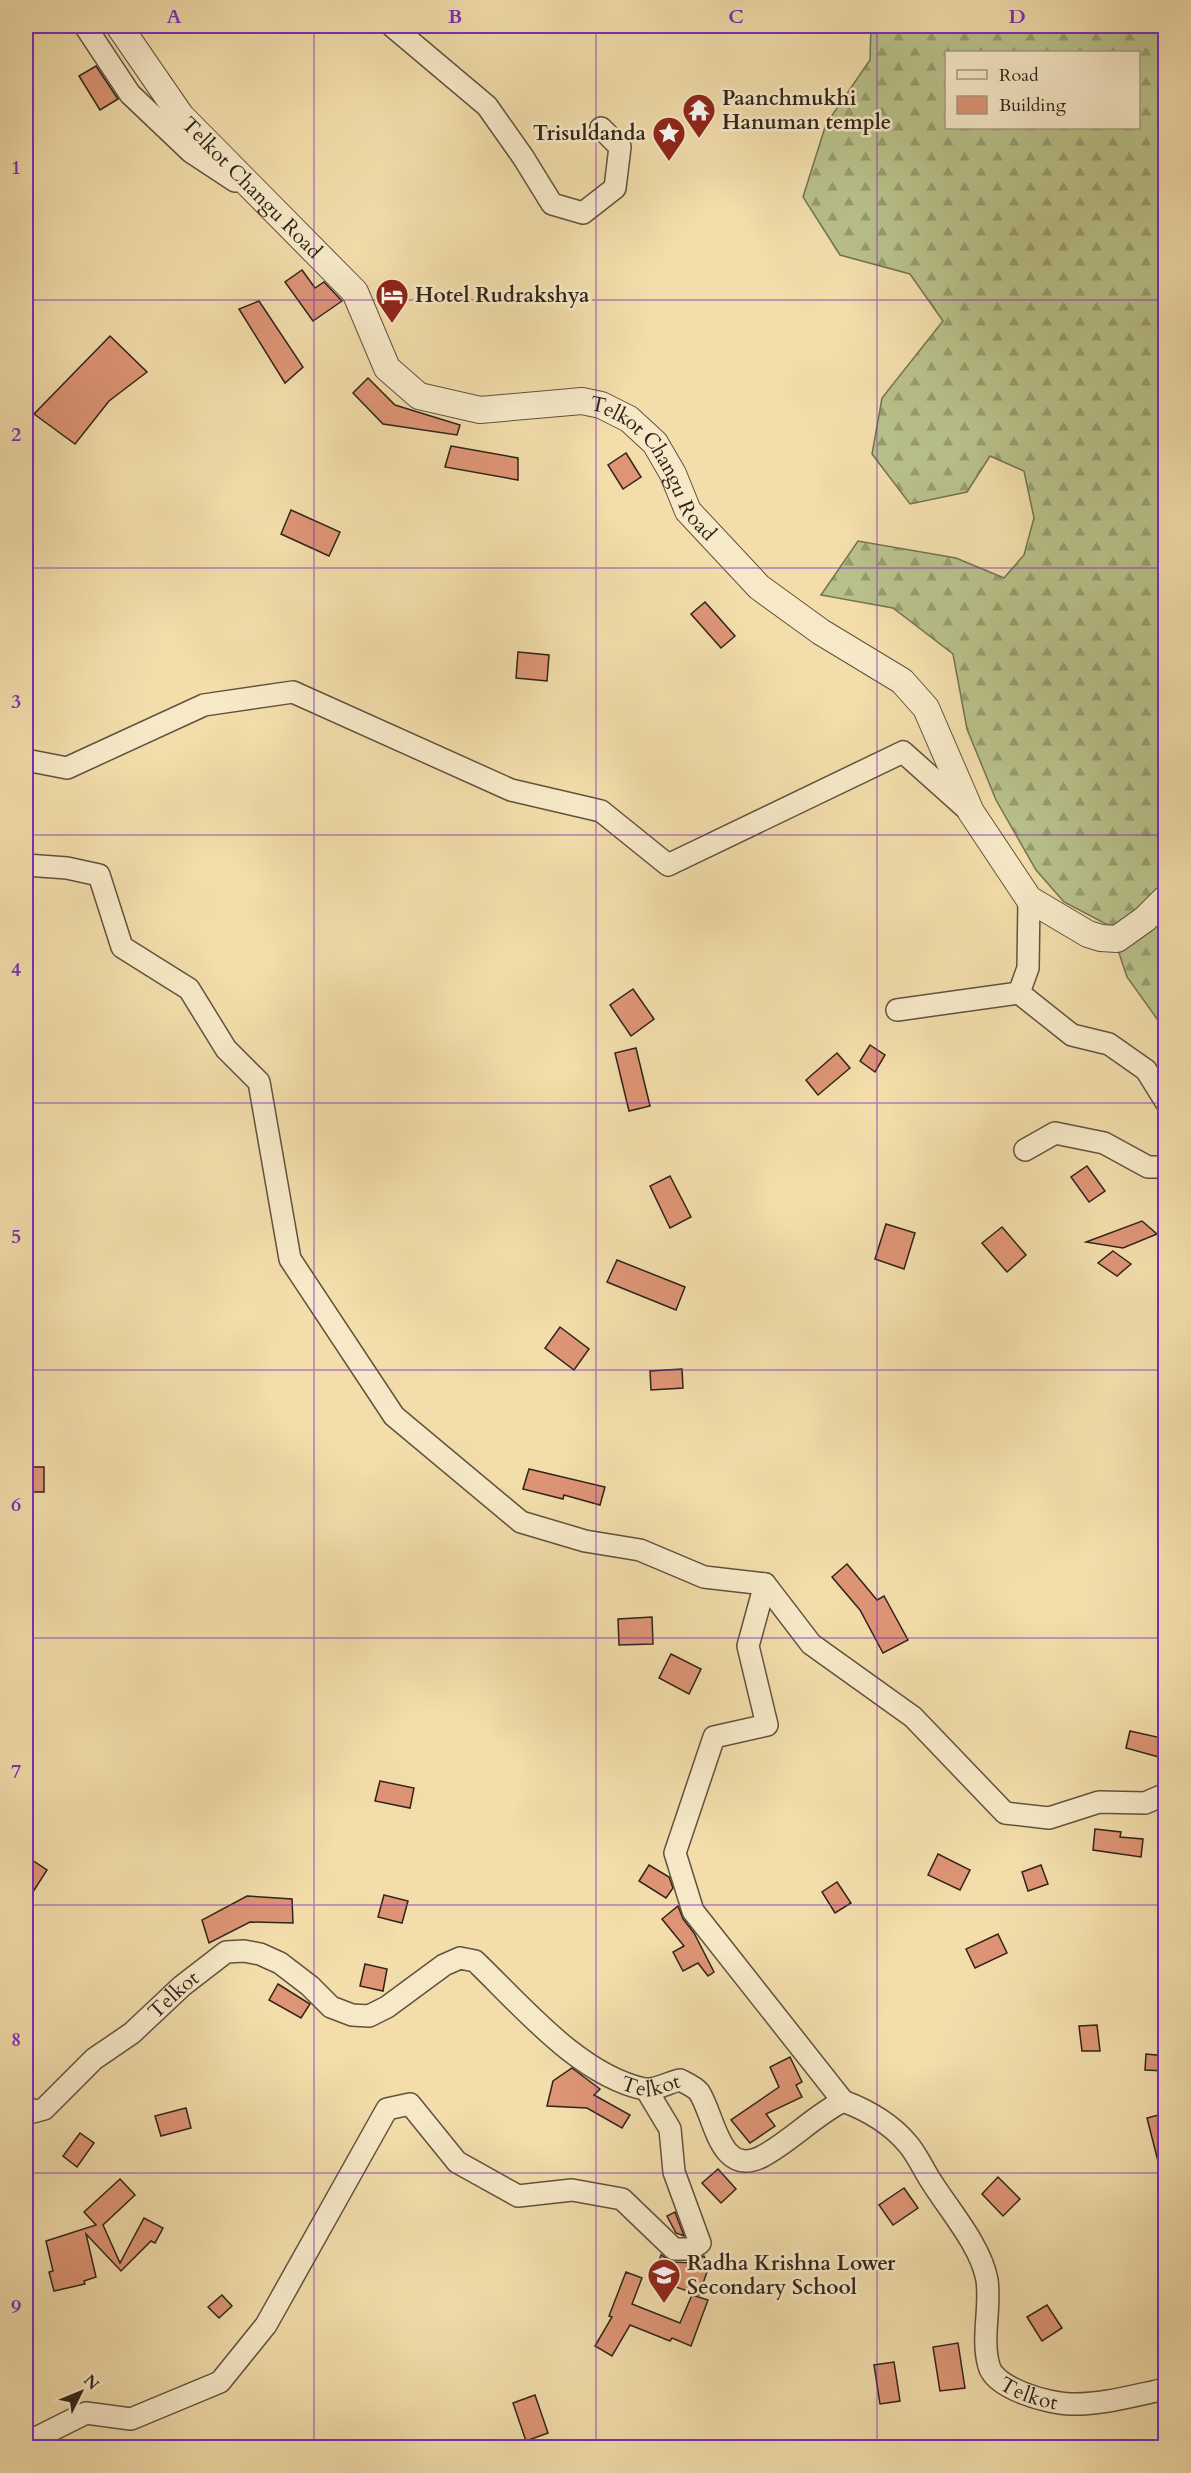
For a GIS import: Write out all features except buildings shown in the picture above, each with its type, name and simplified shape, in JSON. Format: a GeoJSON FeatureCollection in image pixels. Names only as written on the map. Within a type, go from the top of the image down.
{"type":"FeatureCollection","features":[{"type":"Feature","properties":{"kind":"street"},"geometry":{"type":"LineString","coordinates":[[85,26],[130,94],[191,152],[266,201]]}},
{"type":"Feature","properties":{"kind":"street","name":"Telkot Changu Road"},"geometry":{"type":"LineString","coordinates":[[119,26],[181,116],[355,292],[387,368],[419,396],[480,410],[582,401],[602,405],[629,419],[655,443],[673,474],[688,511],[759,587],[821,632],[902,681],[926,708],[971,812],[1029,899],[1088,934],[1117,939],[1145,919],[1166,898]]}},
{"type":"Feature","properties":{"kind":"street"},"geometry":{"type":"LineString","coordinates":[[392,26],[487,106],[552,204],[583,213],[615,188],[620,147],[602,128]]}},
{"type":"Feature","properties":{"kind":"street"},"geometry":{"type":"LineString","coordinates":[[26,760],[67,768],[204,705],[293,692],[511,790],[601,811],[668,865],[903,752],[971,812]]}},
{"type":"Feature","properties":{"kind":"street"},"geometry":{"type":"LineString","coordinates":[[26,865],[67,868],[99,875],[122,947],[189,989],[226,1049],[259,1082],[290,1259],[394,1416],[521,1522],[585,1541],[640,1550],[704,1577],[765,1584],[811,1644],[913,1717],[1005,1813],[1049,1818],[1099,1802],[1144,1803],[1166,1794]]}},
{"type":"Feature","properties":{"kind":"street"},"geometry":{"type":"LineString","coordinates":[[1019,993],[1028,968],[1029,899]]}},
{"type":"Feature","properties":{"kind":"street"},"geometry":{"type":"LineString","coordinates":[[897,1010],[1019,993],[1072,1035],[1109,1044],[1146,1070],[1166,1102]]}},
{"type":"Feature","properties":{"kind":"street"},"geometry":{"type":"LineString","coordinates":[[1025,1150],[1055,1133],[1104,1143],[1148,1167],[1166,1167]]}},
{"type":"Feature","properties":{"kind":"street"},"geometry":{"type":"LineString","coordinates":[[765,1584],[748,1646],[768,1725],[714,1737],[675,1853],[693,1911],[843,2101]]}},
{"type":"Feature","properties":{"kind":"street","name":"Telkot"},"geometry":{"type":"LineString","coordinates":[[26,2106],[33,2112],[44,2109],[94,2060],[132,2033],[208,1964],[226,1952],[244,1951],[260,1954],[280,1963],[310,1986],[331,2007],[352,2015],[369,2016],[387,2007],[444,1965],[460,1958],[476,1961],[574,2054],[597,2070],[646,2089],[680,2080],[698,2090],[720,2142],[733,2157],[749,2161],[762,2157],[791,2138],[823,2112],[843,2101],[865,2110],[888,2126],[908,2143],[978,2256],[986,2277],[989,2297],[987,2349],[989,2367],[1009,2388],[1042,2399],[1071,2404],[1166,2389]]}},
{"type":"Feature","properties":{"kind":"street"},"geometry":{"type":"LineString","coordinates":[[26,2443],[86,2413],[131,2419],[220,2382],[266,2325],[387,2109],[410,2104],[457,2162],[518,2196],[572,2190],[622,2199],[674,2249],[690,2249],[699,2243],[674,2172],[670,2129],[646,2089]]}},
{"type":"Feature","properties":{"kind":"green space"},"geometry":{"type":"Polygon","coordinates":[[[871,26],[1165,26],[1165,1030],[1127,977],[1110,926],[1064,902],[1036,870],[996,800],[967,729],[953,654],[893,608],[821,595],[858,541],[956,558],[1004,578],[1024,555],[1034,518],[1024,471],[990,456],[967,492],[910,504],[872,454],[882,398],[943,321],[910,274],[840,255],[803,197],[826,124],[870,60],[871,26]]]}},
{"type":"Feature","properties":{"kind":"place","name":"Paanchmukhi Hanuman temple"},"geometry":{"type":"Point","coordinates":[699,139]}},
{"type":"Feature","properties":{"kind":"place","name":"Trisuldanda"},"geometry":{"type":"Point","coordinates":[669,162]}},
{"type":"Feature","properties":{"kind":"place","name":"Hotel Rudrakshya"},"geometry":{"type":"Point","coordinates":[392,324]}},
{"type":"Feature","properties":{"kind":"place","name":"Radha Krishna Lower Secondary School"},"geometry":{"type":"Point","coordinates":[664,2304]}}]}
